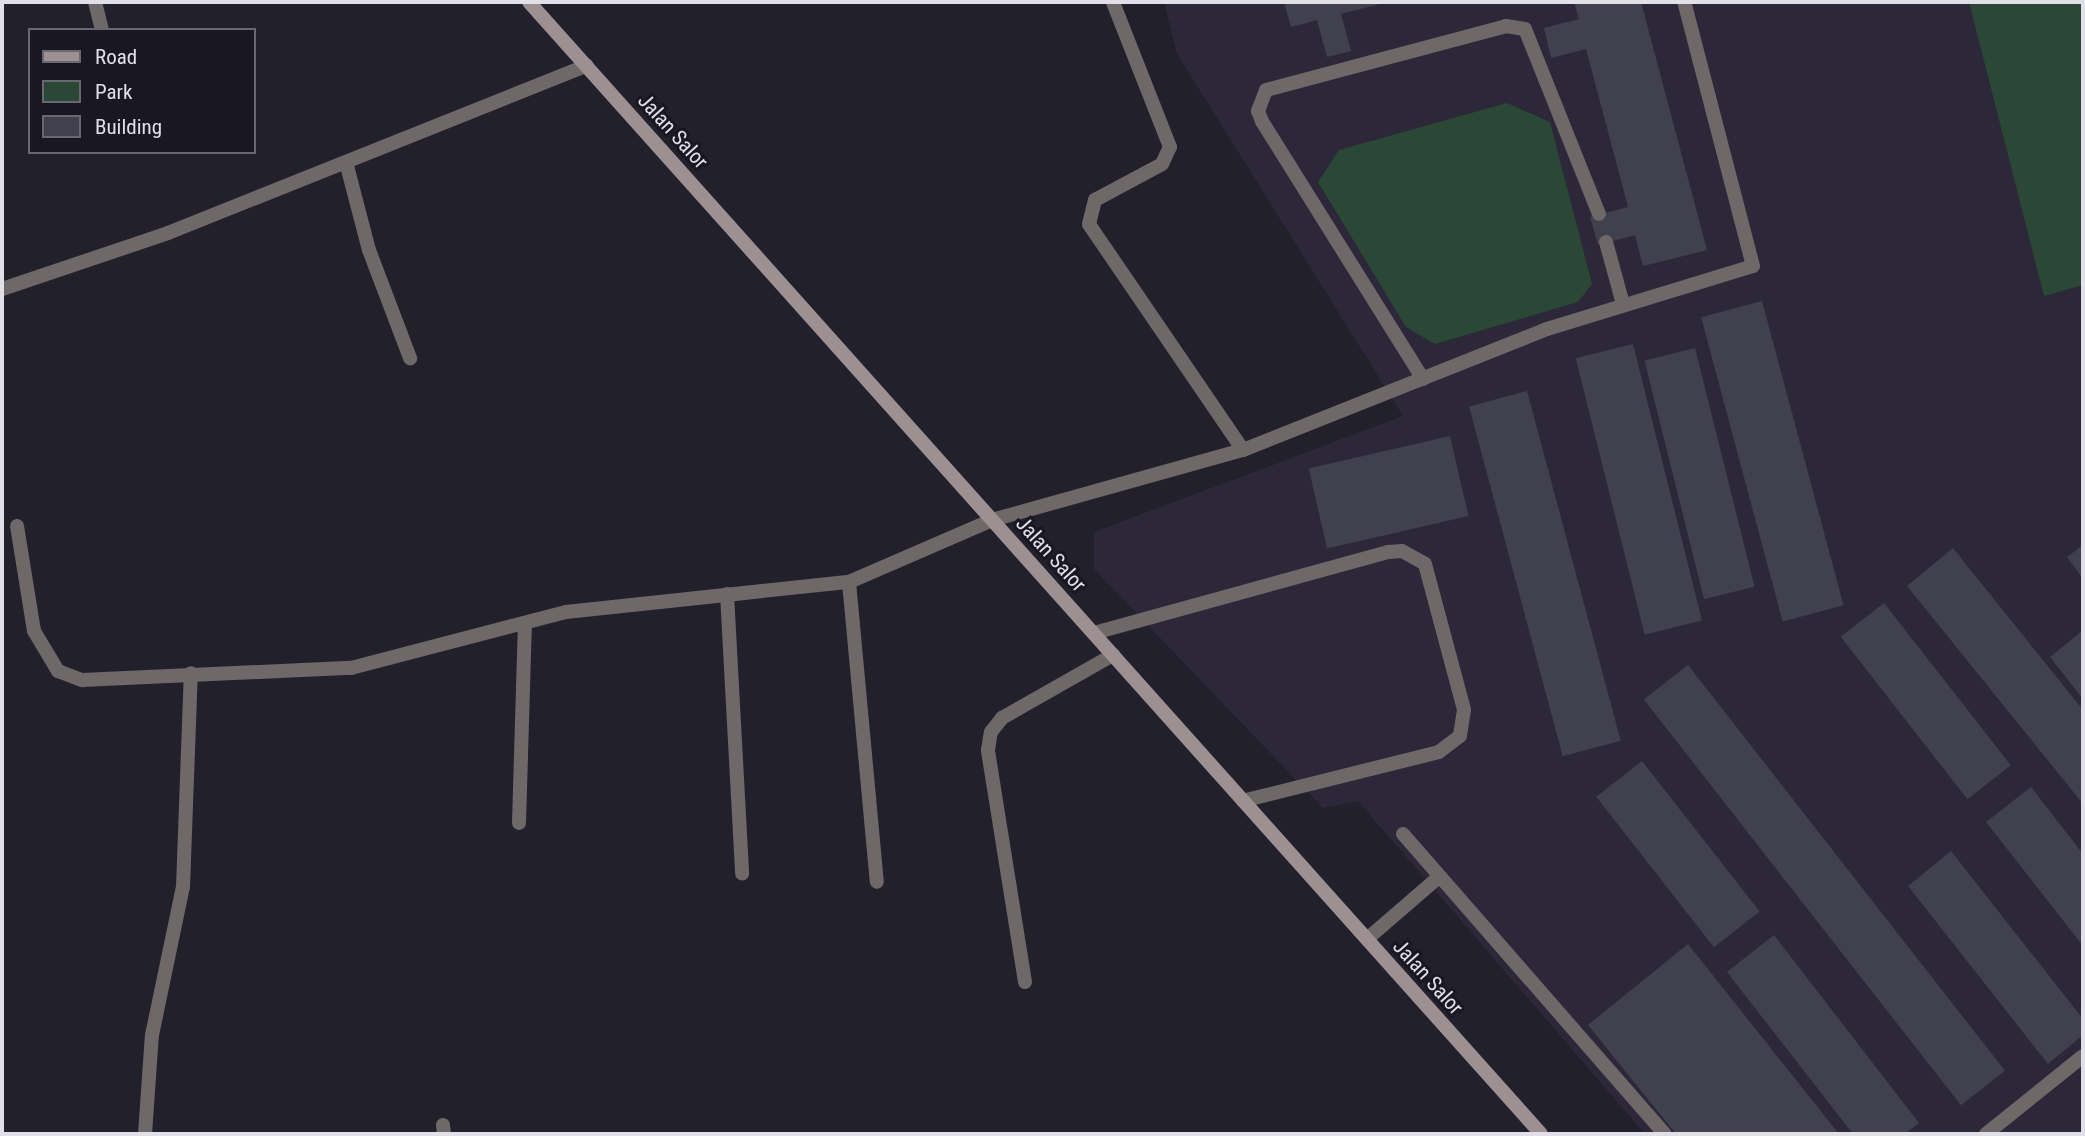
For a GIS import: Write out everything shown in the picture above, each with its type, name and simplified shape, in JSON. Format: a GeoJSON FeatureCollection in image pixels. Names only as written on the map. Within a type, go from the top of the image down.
{"type":"FeatureCollection","features":[{"type":"Feature","properties":{"kind":"main road","name":"Jalan Salor"},"geometry":{"type":"LineString","coordinates":[[529,2],[1541,1134]]}},
{"type":"Feature","properties":{"kind":"street"},"geometry":{"type":"LineString","coordinates":[[95,2],[102,28]]}},
{"type":"Feature","properties":{"kind":"street"},"geometry":{"type":"LineString","coordinates":[[1114,2],[1170,147],[1162,164],[1095,200],[1089,224],[1243,450]]}},
{"type":"Feature","properties":{"kind":"street"},"geometry":{"type":"LineString","coordinates":[[17,526],[34,631],[58,671],[82,680],[191,673],[351,668],[525,625],[566,612],[849,582],[992,520],[1243,450],[1622,304],[1753,267],[1684,2]]}},
{"type":"Feature","properties":{"kind":"street"},"geometry":{"type":"LineString","coordinates":[[1423,379],[1262,121],[1258,111],[1266,90],[1506,26],[1525,29],[1599,214]]}},
{"type":"Feature","properties":{"kind":"street"},"geometry":{"type":"LineString","coordinates":[[2,289],[87,264],[587,65]]}},
{"type":"Feature","properties":{"kind":"street"},"geometry":{"type":"LineString","coordinates":[[346,162],[369,250],[410,358]]}},
{"type":"Feature","properties":{"kind":"street"},"geometry":{"type":"LineString","coordinates":[[1606,242],[1622,304]]}},
{"type":"Feature","properties":{"kind":"street"},"geometry":{"type":"LineString","coordinates":[[1094,633],[1388,552],[1402,551],[1425,564],[1464,710],[1460,736],[1439,752],[1243,801]]}},
{"type":"Feature","properties":{"kind":"street"},"geometry":{"type":"LineString","coordinates":[[849,582],[877,882]]}},
{"type":"Feature","properties":{"kind":"street"},"geometry":{"type":"LineString","coordinates":[[727,594],[742,874]]}},
{"type":"Feature","properties":{"kind":"street"},"geometry":{"type":"LineString","coordinates":[[519,823],[525,625]]}},
{"type":"Feature","properties":{"kind":"street"},"geometry":{"type":"LineString","coordinates":[[1026,982],[988,750],[991,732],[1002,718],[1112,655]]}},
{"type":"Feature","properties":{"kind":"street"},"geometry":{"type":"LineString","coordinates":[[145,1134],[152,1035],[183,887],[191,673]]}},
{"type":"Feature","properties":{"kind":"street"},"geometry":{"type":"LineString","coordinates":[[1403,834],[1665,1134]]}},
{"type":"Feature","properties":{"kind":"street"},"geometry":{"type":"LineString","coordinates":[[1367,939],[1440,876]]}},
{"type":"Feature","properties":{"kind":"street"},"geometry":{"type":"LineString","coordinates":[[1986,1134],[2083,1056]]}},
{"type":"Feature","properties":{"kind":"shaded area"},"geometry":{"type":"Polygon","coordinates":[[[1164,2],[2083,2],[2083,1134],[1645,1134],[1358,801],[1323,808],[1094,569],[1094,532],[1403,416],[1177,54],[1164,2]]]}},
{"type":"Feature","properties":{"kind":"green space"},"geometry":{"type":"Polygon","coordinates":[[[1969,2],[2083,2],[2083,285],[2044,296],[1969,2]]]}},
{"type":"Feature","properties":{"kind":"green space"},"geometry":{"type":"Polygon","coordinates":[[[1507,103],[1550,122],[1592,284],[1578,302],[1435,344],[1406,327],[1318,182],[1339,150],[1507,103]]]}},
{"type":"Feature","properties":{"kind":"building"},"geometry":{"type":"Polygon","coordinates":[[[1284,2],[1384,3],[1341,14],[1351,51],[1327,57],[1317,20],[1291,27],[1284,2]]]}},
{"type":"Feature","properties":{"kind":"building"},"geometry":{"type":"Polygon","coordinates":[[[1574,2],[1641,2],[1707,250],[1643,266],[1635,235],[1598,245],[1590,217],[1628,207],[1586,49],[1551,58],[1544,28],[1579,19],[1574,2]]]}},
{"type":"Feature","properties":{"kind":"building"},"geometry":{"type":"Polygon","coordinates":[[[1762,301],[1844,605],[1783,622],[1701,317],[1762,301]]]}},
{"type":"Feature","properties":{"kind":"building"},"geometry":{"type":"Polygon","coordinates":[[[1633,344],[1702,621],[1645,635],[1576,358],[1633,344]]]}},
{"type":"Feature","properties":{"kind":"building"},"geometry":{"type":"Polygon","coordinates":[[[1695,348],[1755,587],[1704,599],[1645,361],[1695,348]]]}},
{"type":"Feature","properties":{"kind":"building"},"geometry":{"type":"Polygon","coordinates":[[[1527,391],[1621,741],[1563,756],[1469,407],[1527,391]]]}},
{"type":"Feature","properties":{"kind":"building"},"geometry":{"type":"Polygon","coordinates":[[[1450,436],[1468,516],[1327,549],[1309,469],[1450,436]]]}},
{"type":"Feature","properties":{"kind":"building"},"geometry":{"type":"Polygon","coordinates":[[[2083,545],[2083,579],[2067,557],[2083,545]]]}},
{"type":"Feature","properties":{"kind":"building"},"geometry":{"type":"Polygon","coordinates":[[[1953,548],[2083,710],[2083,804],[1907,586],[1953,548]]]}},
{"type":"Feature","properties":{"kind":"building"},"geometry":{"type":"Polygon","coordinates":[[[1884,603],[2011,765],[1967,799],[1841,637],[1884,603]]]}},
{"type":"Feature","properties":{"kind":"building"},"geometry":{"type":"Polygon","coordinates":[[[2083,630],[2083,699],[2050,657],[2083,630]]]}},
{"type":"Feature","properties":{"kind":"building"},"geometry":{"type":"Polygon","coordinates":[[[1688,665],[2005,1071],[1961,1105],[1644,699],[1688,665]]]}},
{"type":"Feature","properties":{"kind":"building"},"geometry":{"type":"Polygon","coordinates":[[[1642,761],[1760,912],[1714,947],[1596,797],[1642,761]]]}},
{"type":"Feature","properties":{"kind":"building"},"geometry":{"type":"Polygon","coordinates":[[[2031,787],[2083,854],[2083,946],[1986,822],[2031,787]]]}},
{"type":"Feature","properties":{"kind":"building"},"geometry":{"type":"Polygon","coordinates":[[[1951,851],[2083,1019],[2083,1035],[2048,1064],[1908,886],[1951,851]]]}},
{"type":"Feature","properties":{"kind":"building"},"geometry":{"type":"Polygon","coordinates":[[[1774,935],[1919,1123],[1905,1134],[1853,1134],[1727,972],[1774,935]]]}},
{"type":"Feature","properties":{"kind":"building"},"geometry":{"type":"Polygon","coordinates":[[[1688,944],[1839,1134],[1676,1134],[1588,1025],[1688,944]]]}}]}
